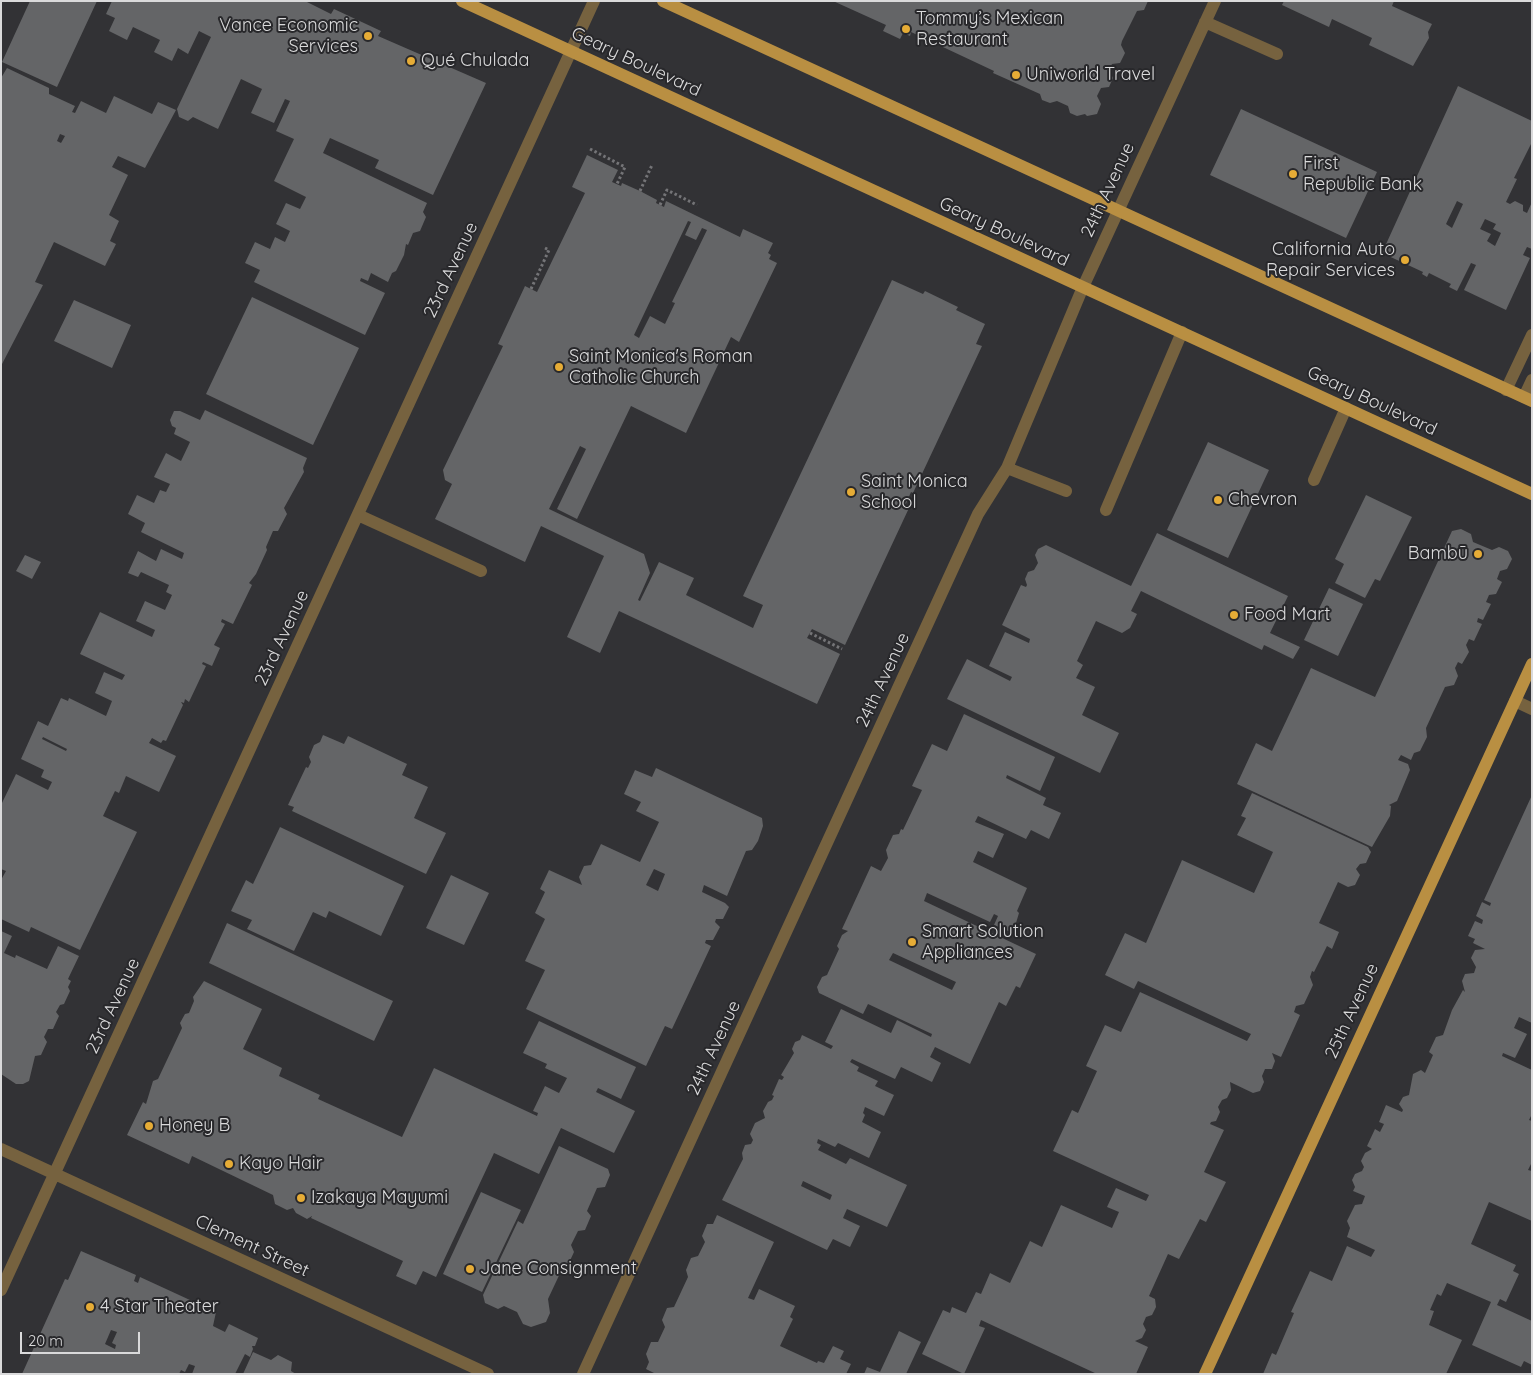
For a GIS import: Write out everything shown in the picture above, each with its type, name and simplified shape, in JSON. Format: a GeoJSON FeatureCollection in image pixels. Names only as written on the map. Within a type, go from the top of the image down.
{"type":"FeatureCollection","features":[{"type":"Feature","properties":{"kind":"main road","name":"Geary Boulevard"},"geometry":{"type":"LineString","coordinates":[[462,1],[1532,494]]}},
{"type":"Feature","properties":{"kind":"main road"},"geometry":{"type":"LineString","coordinates":[[663,1],[1528,399]]}},
{"type":"Feature","properties":{"kind":"main road","name":"25th Avenue"},"geometry":{"type":"LineString","coordinates":[[1205,1374],[1532,664]]}},
{"type":"Feature","properties":{"kind":"street","name":"23rd Avenue"},"geometry":{"type":"LineString","coordinates":[[1,1290],[594,1]]}},
{"type":"Feature","properties":{"kind":"street","name":"24th Avenue"},"geometry":{"type":"LineString","coordinates":[[583,1374],[974,524],[1007,468],[1083,287],[1214,1]]}},
{"type":"Feature","properties":{"kind":"street"},"geometry":{"type":"LineString","coordinates":[[1205,22],[1278,54]]}},
{"type":"Feature","properties":{"kind":"street"},"geometry":{"type":"LineString","coordinates":[[1106,510],[1182,332]]}},
{"type":"Feature","properties":{"kind":"street"},"geometry":{"type":"LineString","coordinates":[[1506,390],[1532,335]]}},
{"type":"Feature","properties":{"kind":"street"},"geometry":{"type":"LineString","coordinates":[[1528,399],[1532,380]]}},
{"type":"Feature","properties":{"kind":"street"},"geometry":{"type":"LineString","coordinates":[[1314,480],[1346,408]]}},
{"type":"Feature","properties":{"kind":"street"},"geometry":{"type":"LineString","coordinates":[[1007,468],[1066,491]]}},
{"type":"Feature","properties":{"kind":"street"},"geometry":{"type":"LineString","coordinates":[[358,514],[482,571]]}},
{"type":"Feature","properties":{"kind":"street"},"geometry":{"type":"LineString","coordinates":[[1514,701],[1532,709]]}},
{"type":"Feature","properties":{"kind":"street","name":"Clement Street"},"geometry":{"type":"LineString","coordinates":[[1,1149],[488,1374]]}},
{"type":"Feature","properties":{"kind":"path"},"geometry":{"type":"LineString","coordinates":[[590,150],[626,167],[617,184]]}},
{"type":"Feature","properties":{"kind":"path"},"geometry":{"type":"LineString","coordinates":[[640,191],[652,165]]}},
{"type":"Feature","properties":{"kind":"path"},"geometry":{"type":"LineString","coordinates":[[660,204],[667,190],[696,205]]}},
{"type":"Feature","properties":{"kind":"path"},"geometry":{"type":"LineString","coordinates":[[531,289],[550,250],[545,248]]}},
{"type":"Feature","properties":{"kind":"path"},"geometry":{"type":"LineString","coordinates":[[810,634],[842,649]]}},
{"type":"Feature","properties":{"kind":"building"},"geometry":{"type":"Polygon","coordinates":[[[30,1],[97,1],[57,87],[2,62],[30,1]]]}},
{"type":"Feature","properties":{"kind":"building"},"geometry":{"type":"Polygon","coordinates":[[[112,1],[305,1],[331,14],[334,9],[381,31],[378,36],[486,83],[433,195],[375,168],[379,160],[330,138],[323,153],[427,203],[423,212],[426,217],[420,231],[413,233],[408,245],[406,244],[404,255],[388,282],[371,273],[368,281],[361,278],[360,281],[385,293],[365,335],[254,282],[260,270],[245,263],[255,242],[270,249],[275,237],[285,242],[290,231],[276,224],[286,203],[300,209],[306,197],[274,181],[294,139],[276,131],[290,101],[285,99],[274,123],[251,113],[262,89],[241,79],[218,129],[193,117],[188,121],[179,117],[177,109],[211,37],[199,31],[188,54],[178,48],[172,61],[154,52],[160,40],[133,27],[127,40],[109,31],[115,18],[106,14],[112,1]]]}},
{"type":"Feature","properties":{"kind":"building"},"geometry":{"type":"Polygon","coordinates":[[[833,1],[1148,1],[1144,10],[1137,11],[1122,41],[1121,45],[1125,53],[1120,63],[1112,64],[1109,70],[1113,78],[1109,87],[1101,88],[1097,96],[1101,104],[1097,114],[1077,116],[1070,113],[1068,106],[1057,101],[1050,103],[1042,100],[1040,94],[911,32],[910,36],[903,33],[900,39],[883,31],[886,25],[833,1]]]}},
{"type":"Feature","properties":{"kind":"building"},"geometry":{"type":"Polygon","coordinates":[[[1284,1],[1394,1],[1392,6],[1432,24],[1428,32],[1429,38],[1413,66],[1369,45],[1372,38],[1332,19],[1329,27],[1282,5],[1284,1]]]}},
{"type":"Feature","properties":{"kind":"building"},"geometry":{"type":"Polygon","coordinates":[[[7,68],[49,88],[49,94],[75,106],[72,112],[75,113],[81,101],[106,113],[114,96],[152,114],[158,102],[176,110],[145,168],[118,156],[112,167],[128,175],[109,215],[119,221],[110,241],[116,244],[105,266],[54,242],[35,282],[43,285],[1,366],[1,78],[7,68]],[[60,134],[57,141],[61,143],[65,136],[60,134]]]}},
{"type":"Feature","properties":{"kind":"building"},"geometry":{"type":"Polygon","coordinates":[[[1458,86],[1532,121],[1532,142],[1514,178],[1517,179],[1506,202],[1510,204],[1515,201],[1523,205],[1523,211],[1527,213],[1532,202],[1532,249],[1527,247],[1523,255],[1530,258],[1506,310],[1464,290],[1476,265],[1471,263],[1457,291],[1449,287],[1451,284],[1429,273],[1427,277],[1422,274],[1423,272],[1382,253],[1458,86]],[[1457,201],[1446,224],[1452,228],[1463,204],[1457,201]],[[1485,219],[1480,229],[1491,234],[1487,241],[1495,246],[1501,233],[1493,229],[1496,224],[1485,219]]]}},
{"type":"Feature","properties":{"kind":"building","name":"First Republic Bank"},"geometry":{"type":"Polygon","coordinates":[[[1241,109],[1377,172],[1346,238],[1210,175],[1241,109]]]}},
{"type":"Feature","properties":{"kind":"building"},"geometry":{"type":"Polygon","coordinates":[[[587,155],[618,170],[612,182],[621,186],[622,183],[640,191],[657,200],[656,203],[664,207],[666,201],[740,237],[743,229],[773,243],[768,253],[771,255],[769,259],[777,263],[739,342],[731,337],[686,433],[631,406],[577,519],[557,509],[586,449],[580,446],[549,509],[644,554],[650,573],[638,600],[640,601],[659,562],[694,578],[686,595],[753,628],[763,605],[743,596],[892,280],[923,294],[925,291],[958,307],[956,310],[985,324],[976,344],[982,346],[913,493],[911,492],[905,506],[909,508],[845,645],[812,629],[807,638],[840,654],[817,704],[619,611],[600,653],[567,637],[604,556],[541,526],[525,562],[435,519],[452,484],[445,480],[443,470],[503,346],[498,344],[525,286],[537,292],[585,193],[572,187],[587,155]],[[688,221],[634,335],[639,338],[650,316],[665,324],[675,303],[672,302],[707,230],[702,228],[696,240],[685,235],[691,222],[688,221]]]}},
{"type":"Feature","properties":{"kind":"building"},"geometry":{"type":"Polygon","coordinates":[[[252,297],[359,348],[313,445],[206,394],[252,297]]]}},
{"type":"Feature","properties":{"kind":"building"},"geometry":{"type":"Polygon","coordinates":[[[74,300],[131,325],[112,368],[54,341],[74,300]]]}},
{"type":"Feature","properties":{"kind":"building"},"geometry":{"type":"Polygon","coordinates":[[[205,410],[307,458],[303,468],[304,472],[284,508],[287,514],[278,531],[273,531],[256,574],[249,583],[252,585],[233,624],[222,619],[221,622],[225,624],[214,645],[220,648],[212,666],[203,662],[202,664],[206,666],[189,702],[185,699],[184,703],[181,702],[183,705],[166,741],[163,740],[161,743],[152,738],[149,743],[176,756],[159,792],[126,776],[119,793],[115,791],[103,816],[137,832],[80,950],[31,927],[29,932],[1,919],[1,880],[6,871],[1,869],[1,805],[16,774],[48,790],[52,782],[41,777],[44,770],[21,759],[38,721],[48,726],[61,698],[68,701],[69,698],[106,716],[112,701],[95,693],[104,672],[122,680],[125,675],[80,654],[100,612],[152,637],[155,630],[136,621],[145,601],[165,610],[172,595],[166,592],[169,585],[141,572],[138,577],[128,573],[138,551],[156,561],[161,549],[182,559],[184,553],[141,532],[145,523],[128,514],[137,495],[154,503],[160,490],[166,492],[170,484],[154,477],[166,453],[181,461],[190,442],[174,434],[176,428],[172,426],[170,420],[174,411],[180,411],[200,420],[205,410]],[[43,737],[42,739],[66,751],[67,749],[43,737]]]}},
{"type":"Feature","properties":{"kind":"building","name":"Chevron"},"geometry":{"type":"Polygon","coordinates":[[[1208,442],[1269,470],[1228,558],[1167,530],[1208,442]]]}},
{"type":"Feature","properties":{"kind":"building"},"geometry":{"type":"Polygon","coordinates":[[[1366,495],[1412,517],[1380,581],[1375,579],[1365,598],[1335,583],[1344,564],[1335,559],[1366,495]]]}},
{"type":"Feature","properties":{"kind":"building"},"geometry":{"type":"Polygon","coordinates":[[[1461,529],[1471,534],[1473,542],[1492,550],[1499,547],[1508,551],[1512,559],[1507,569],[1500,571],[1497,579],[1502,582],[1496,594],[1489,595],[1486,602],[1491,604],[1483,620],[1478,618],[1477,622],[1482,624],[1474,641],[1469,639],[1466,645],[1469,652],[1462,664],[1458,662],[1455,668],[1458,676],[1454,685],[1445,687],[1426,728],[1427,737],[1420,751],[1414,753],[1411,760],[1401,755],[1398,760],[1408,764],[1410,770],[1397,801],[1389,805],[1391,806],[1390,816],[1372,847],[1237,784],[1256,743],[1272,751],[1311,668],[1375,697],[1452,531],[1461,529]]]}},
{"type":"Feature","properties":{"kind":"building"},"geometry":{"type":"Polygon","coordinates":[[[1157,533],[1288,596],[1270,633],[1300,647],[1293,659],[1264,645],[1262,650],[1141,591],[1131,611],[1137,614],[1130,628],[1122,633],[1096,621],[1077,661],[1083,665],[1076,678],[1095,687],[1082,715],[1119,733],[1100,773],[947,699],[967,659],[1010,681],[1012,677],[989,666],[1005,632],[1029,643],[1030,639],[1002,625],[1021,585],[1026,587],[1027,585],[1025,579],[1028,572],[1034,570],[1038,563],[1035,555],[1038,549],[1046,545],[1131,586],[1157,533]]]}},
{"type":"Feature","properties":{"kind":"building"},"geometry":{"type":"Polygon","coordinates":[[[25,555],[41,562],[32,579],[16,571],[25,555]]]}},
{"type":"Feature","properties":{"kind":"building"},"geometry":{"type":"Polygon","coordinates":[[[1329,588],[1363,604],[1338,656],[1304,640],[1329,588]]]}},
{"type":"Feature","properties":{"kind":"building"},"geometry":{"type":"Polygon","coordinates":[[[964,714],[1055,757],[1040,791],[1007,775],[1006,778],[1046,798],[1043,805],[1061,813],[1049,839],[1031,830],[1026,839],[978,816],[975,822],[1004,834],[993,858],[978,851],[973,862],[1027,888],[1017,911],[1019,913],[1013,933],[994,925],[998,916],[994,914],[990,922],[927,893],[924,901],[1036,954],[1020,988],[1016,986],[1006,1006],[999,1002],[970,1064],[935,1047],[930,1057],[941,1063],[932,1082],[901,1067],[895,1079],[852,1059],[850,1062],[859,1067],[857,1071],[878,1081],[875,1086],[894,1095],[884,1116],[865,1107],[863,1113],[865,1115],[862,1122],[881,1132],[869,1158],[838,1143],[835,1147],[818,1139],[817,1143],[821,1145],[818,1150],[846,1164],[850,1158],[907,1185],[887,1227],[847,1209],[843,1218],[860,1226],[850,1247],[833,1239],[827,1250],[722,1200],[743,1159],[742,1153],[745,1145],[751,1144],[753,1140],[750,1134],[755,1123],[765,1118],[763,1111],[774,1096],[772,1095],[779,1079],[782,1080],[784,1077],[781,1075],[794,1053],[792,1049],[795,1042],[800,1040],[802,1035],[831,1049],[833,1046],[825,1042],[841,1009],[891,1033],[897,1020],[931,1037],[932,1034],[868,1004],[863,1014],[819,993],[817,987],[822,977],[827,975],[839,949],[837,946],[842,935],[848,931],[842,929],[871,866],[881,871],[888,858],[886,850],[893,835],[899,834],[901,829],[903,830],[922,790],[912,786],[932,744],[947,751],[964,714]],[[893,953],[889,960],[952,990],[956,982],[893,953]],[[803,1181],[801,1186],[830,1200],[832,1195],[803,1181]]]}},
{"type":"Feature","properties":{"kind":"building"},"geometry":{"type":"Polygon","coordinates":[[[323,735],[344,744],[348,736],[407,764],[402,775],[428,787],[414,818],[446,833],[426,874],[292,811],[294,807],[288,805],[306,767],[308,768],[311,762],[309,757],[314,745],[320,742],[323,735]]]}},
{"type":"Feature","properties":{"kind":"building"},"geometry":{"type":"Polygon","coordinates":[[[656,768],[762,818],[763,826],[758,841],[752,850],[746,851],[727,896],[704,885],[702,892],[725,903],[729,907],[723,919],[716,919],[715,922],[720,927],[713,940],[706,940],[705,943],[711,946],[672,1029],[665,1026],[646,1066],[526,1009],[545,970],[525,961],[545,919],[535,913],[545,892],[540,889],[549,870],[582,885],[579,877],[584,866],[591,865],[601,844],[640,862],[659,822],[636,811],[641,802],[624,794],[635,770],[652,777],[656,768]],[[654,869],[646,885],[658,891],[665,874],[654,869]]]}},
{"type":"Feature","properties":{"kind":"building"},"geometry":{"type":"Polygon","coordinates":[[[1252,793],[1368,847],[1371,852],[1366,863],[1360,864],[1356,869],[1360,875],[1355,885],[1348,887],[1338,882],[1319,923],[1339,932],[1332,949],[1327,946],[1314,972],[1312,971],[1310,977],[1313,985],[1304,1004],[1296,1006],[1294,1012],[1300,1015],[1281,1057],[1272,1053],[1275,1061],[1272,1069],[1265,1069],[1262,1076],[1264,1082],[1260,1091],[1253,1093],[1230,1082],[1231,1090],[1227,1098],[1222,1100],[1218,1107],[1220,1112],[1216,1121],[1210,1124],[1224,1130],[1204,1172],[1226,1182],[1206,1222],[1200,1219],[1179,1259],[1168,1254],[1149,1296],[1155,1299],[1156,1307],[1152,1315],[1146,1317],[1143,1324],[1146,1330],[1142,1338],[1135,1341],[1148,1347],[1136,1374],[1097,1374],[981,1320],[979,1326],[985,1328],[964,1374],[922,1354],[943,1310],[950,1313],[952,1307],[966,1313],[976,1292],[981,1294],[990,1273],[1010,1283],[1030,1241],[1042,1247],[1061,1205],[1112,1228],[1119,1212],[1107,1207],[1116,1188],[1146,1201],[1149,1195],[1053,1151],[1072,1110],[1078,1113],[1097,1071],[1086,1066],[1105,1025],[1121,1032],[1140,992],[1247,1041],[1251,1034],[1138,981],[1134,989],[1105,975],[1125,933],[1146,943],[1182,860],[1254,893],[1273,852],[1237,835],[1246,818],[1241,816],[1252,793]]]}},
{"type":"Feature","properties":{"kind":"building"},"geometry":{"type":"Polygon","coordinates":[[[1532,795],[1532,1023],[1519,1017],[1514,1028],[1527,1034],[1515,1058],[1503,1053],[1502,1056],[1532,1070],[1532,1114],[1529,1120],[1532,1121],[1532,1162],[1528,1170],[1532,1171],[1532,1221],[1489,1202],[1471,1244],[1516,1265],[1513,1271],[1519,1274],[1506,1302],[1500,1299],[1497,1305],[1532,1321],[1532,1365],[1524,1361],[1521,1367],[1472,1345],[1491,1302],[1447,1283],[1441,1296],[1437,1294],[1430,1310],[1434,1311],[1429,1325],[1462,1340],[1446,1374],[1263,1374],[1272,1353],[1276,1355],[1294,1313],[1291,1312],[1310,1271],[1332,1281],[1347,1246],[1371,1257],[1375,1250],[1347,1237],[1350,1228],[1347,1221],[1355,1205],[1362,1204],[1365,1196],[1353,1191],[1355,1187],[1352,1180],[1355,1174],[1362,1171],[1364,1167],[1361,1161],[1365,1153],[1372,1149],[1367,1146],[1375,1129],[1380,1132],[1384,1124],[1379,1122],[1386,1105],[1402,1112],[1403,1110],[1399,1104],[1403,1097],[1409,1095],[1413,1074],[1421,1070],[1425,1073],[1433,1055],[1429,1052],[1436,1037],[1443,1035],[1452,1010],[1463,990],[1465,992],[1462,981],[1465,974],[1474,973],[1476,967],[1471,958],[1475,950],[1485,949],[1473,943],[1475,939],[1468,936],[1475,921],[1482,924],[1483,920],[1476,916],[1482,902],[1490,906],[1491,903],[1484,900],[1532,795]]]}},
{"type":"Feature","properties":{"kind":"building"},"geometry":{"type":"Polygon","coordinates":[[[280,827],[404,886],[381,936],[329,911],[326,918],[313,912],[294,951],[247,929],[252,920],[231,911],[246,880],[253,884],[280,827]]]}},
{"type":"Feature","properties":{"kind":"building"},"geometry":{"type":"Polygon","coordinates":[[[451,875],[489,893],[464,945],[426,928],[451,875]]]}},
{"type":"Feature","properties":{"kind":"building"},"geometry":{"type":"Polygon","coordinates":[[[227,923],[393,1001],[374,1041],[209,963],[227,923]]]}},
{"type":"Feature","properties":{"kind":"building"},"geometry":{"type":"Polygon","coordinates":[[[1,931],[12,936],[4,953],[15,958],[16,955],[47,969],[58,946],[79,956],[68,979],[71,981],[68,987],[70,991],[64,1004],[60,1005],[56,1012],[59,1016],[53,1029],[48,1029],[44,1037],[47,1042],[41,1055],[35,1056],[29,1081],[23,1084],[16,1084],[1,1074],[1,931]]]}},
{"type":"Feature","properties":{"kind":"building"},"geometry":{"type":"Polygon","coordinates":[[[204,981],[262,1009],[243,1049],[282,1068],[279,1076],[320,1095],[318,1099],[402,1137],[434,1068],[537,1116],[538,1113],[533,1111],[545,1086],[559,1093],[567,1078],[545,1068],[547,1064],[523,1053],[539,1021],[636,1067],[621,1099],[598,1088],[596,1092],[635,1111],[614,1153],[561,1128],[539,1174],[494,1153],[436,1277],[423,1271],[416,1285],[396,1276],[403,1261],[311,1218],[312,1216],[307,1219],[296,1213],[293,1208],[287,1210],[275,1204],[273,1195],[192,1156],[189,1164],[127,1135],[143,1102],[146,1104],[153,1081],[158,1079],[182,1028],[180,1023],[185,1014],[189,1013],[194,1001],[193,997],[204,981]]]}},
{"type":"Feature","properties":{"kind":"building"},"geometry":{"type":"Polygon","coordinates":[[[559,1146],[608,1169],[610,1175],[605,1187],[597,1188],[587,1211],[591,1216],[585,1230],[578,1231],[571,1245],[574,1252],[568,1265],[563,1267],[548,1299],[550,1313],[546,1322],[531,1327],[523,1324],[517,1312],[504,1306],[498,1309],[485,1303],[483,1295],[518,1221],[523,1224],[559,1146]]]}},
{"type":"Feature","properties":{"kind":"building"},"geometry":{"type":"Polygon","coordinates":[[[481,1192],[521,1210],[482,1292],[443,1274],[481,1192]]]}},
{"type":"Feature","properties":{"kind":"building"},"geometry":{"type":"Polygon","coordinates":[[[717,1215],[774,1242],[748,1298],[754,1300],[759,1289],[795,1306],[790,1317],[793,1319],[780,1346],[817,1363],[818,1361],[824,1363],[833,1346],[844,1351],[840,1359],[851,1364],[846,1374],[656,1374],[646,1369],[649,1362],[646,1354],[651,1342],[658,1342],[665,1327],[662,1320],[667,1308],[674,1307],[688,1277],[686,1270],[691,1258],[698,1256],[705,1242],[702,1236],[707,1224],[713,1224],[717,1215]]]}},
{"type":"Feature","properties":{"kind":"building"},"geometry":{"type":"Polygon","coordinates":[[[81,1251],[136,1275],[134,1281],[138,1283],[140,1277],[216,1312],[213,1326],[225,1332],[229,1324],[258,1338],[255,1346],[252,1346],[253,1349],[250,1357],[245,1354],[235,1374],[192,1374],[195,1366],[189,1364],[185,1372],[181,1370],[179,1374],[22,1374],[65,1279],[68,1280],[81,1251]],[[111,1330],[105,1344],[115,1349],[116,1345],[112,1343],[117,1332],[111,1330]]]}},
{"type":"Feature","properties":{"kind":"building"},"geometry":{"type":"Polygon","coordinates":[[[899,1331],[921,1342],[906,1374],[864,1374],[867,1367],[880,1372],[899,1331]]]}},
{"type":"Feature","properties":{"kind":"building"},"geometry":{"type":"Polygon","coordinates":[[[253,1352],[271,1360],[278,1355],[292,1362],[291,1371],[296,1374],[243,1374],[253,1352]]]}},
{"type":"Feature","properties":{"kind":"place","name":"Tommy’s Mexican Restaurant"},"geometry":{"type":"Point","coordinates":[906,29]}},
{"type":"Feature","properties":{"kind":"place","name":"Vance Economic Services"},"geometry":{"type":"Point","coordinates":[368,36]}},
{"type":"Feature","properties":{"kind":"place","name":"Qué Chulada"},"geometry":{"type":"Point","coordinates":[411,61]}},
{"type":"Feature","properties":{"kind":"place","name":"Uniworld Travel"},"geometry":{"type":"Point","coordinates":[1016,75]}},
{"type":"Feature","properties":{"kind":"place","name":"First Republic Bank"},"geometry":{"type":"Point","coordinates":[1293,174]}},
{"type":"Feature","properties":{"kind":"place","name":"California Auto Repair Services"},"geometry":{"type":"Point","coordinates":[1405,260]}},
{"type":"Feature","properties":{"kind":"place","name":"Saint Monica's Roman Catholic Church"},"geometry":{"type":"Point","coordinates":[559,367]}},
{"type":"Feature","properties":{"kind":"place","name":"Saint Monica School"},"geometry":{"type":"Point","coordinates":[851,492]}},
{"type":"Feature","properties":{"kind":"place","name":"Chevron"},"geometry":{"type":"Point","coordinates":[1218,500]}},
{"type":"Feature","properties":{"kind":"place","name":"Bambū"},"geometry":{"type":"Point","coordinates":[1478,554]}},
{"type":"Feature","properties":{"kind":"place","name":"Food Mart"},"geometry":{"type":"Point","coordinates":[1234,615]}},
{"type":"Feature","properties":{"kind":"place","name":"Smart Solution Appliances"},"geometry":{"type":"Point","coordinates":[912,942]}},
{"type":"Feature","properties":{"kind":"place","name":"Honey B"},"geometry":{"type":"Point","coordinates":[149,1126]}},
{"type":"Feature","properties":{"kind":"place","name":"Kayo Hair"},"geometry":{"type":"Point","coordinates":[229,1164]}},
{"type":"Feature","properties":{"kind":"place","name":"Izakaya Mayumi"},"geometry":{"type":"Point","coordinates":[301,1198]}},
{"type":"Feature","properties":{"kind":"place","name":"Jane Consignment"},"geometry":{"type":"Point","coordinates":[470,1269]}},
{"type":"Feature","properties":{"kind":"place","name":"4 Star Theater"},"geometry":{"type":"Point","coordinates":[90,1307]}}]}
